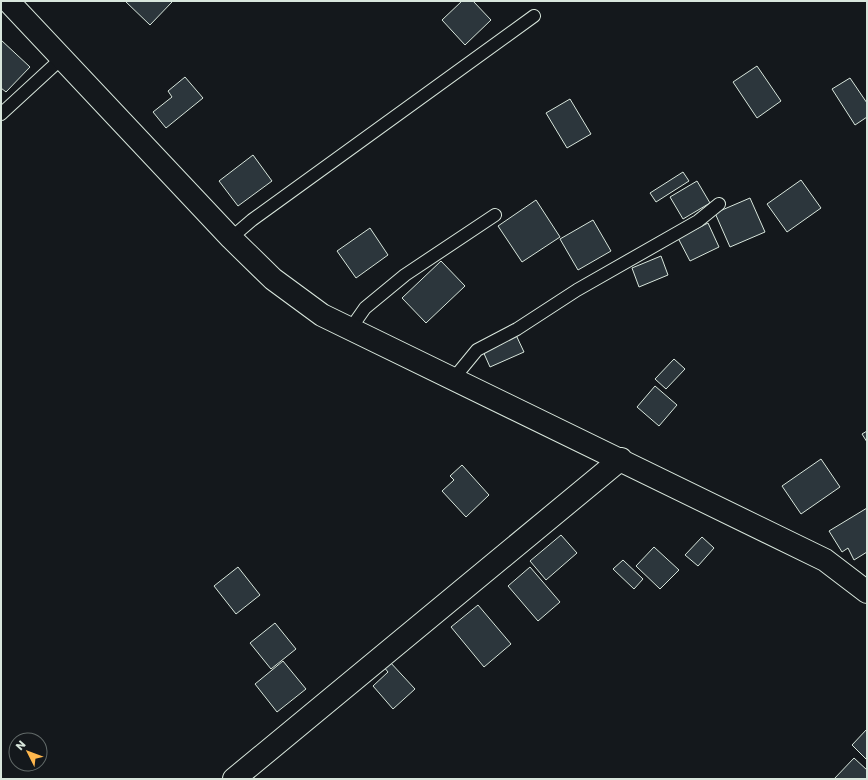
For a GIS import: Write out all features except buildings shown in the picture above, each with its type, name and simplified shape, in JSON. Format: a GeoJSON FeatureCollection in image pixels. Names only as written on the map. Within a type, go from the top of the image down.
{"type":"FeatureCollection","features":[{"type":"Feature","properties":{"kind":"street"},"geometry":{"type":"LineString","coordinates":[[8,1],[231,238],[273,279],[322,314],[825,560],[867,592]]}},
{"type":"Feature","properties":{"kind":"street"},"geometry":{"type":"LineString","coordinates":[[234,779],[622,460]]}},
{"type":"Feature","properties":{"kind":"lane"},"geometry":{"type":"LineString","coordinates":[[231,238],[252,220],[534,16]]}},
{"type":"Feature","properties":{"kind":"lane"},"geometry":{"type":"LineString","coordinates":[[1,114],[62,58]]}},
{"type":"Feature","properties":{"kind":"lane"},"geometry":{"type":"LineString","coordinates":[[454,378],[477,350],[517,330],[576,290],[698,221],[719,204]]}},
{"type":"Feature","properties":{"kind":"lane"},"geometry":{"type":"LineString","coordinates":[[351,328],[365,308],[405,275],[495,214]]}}]}
